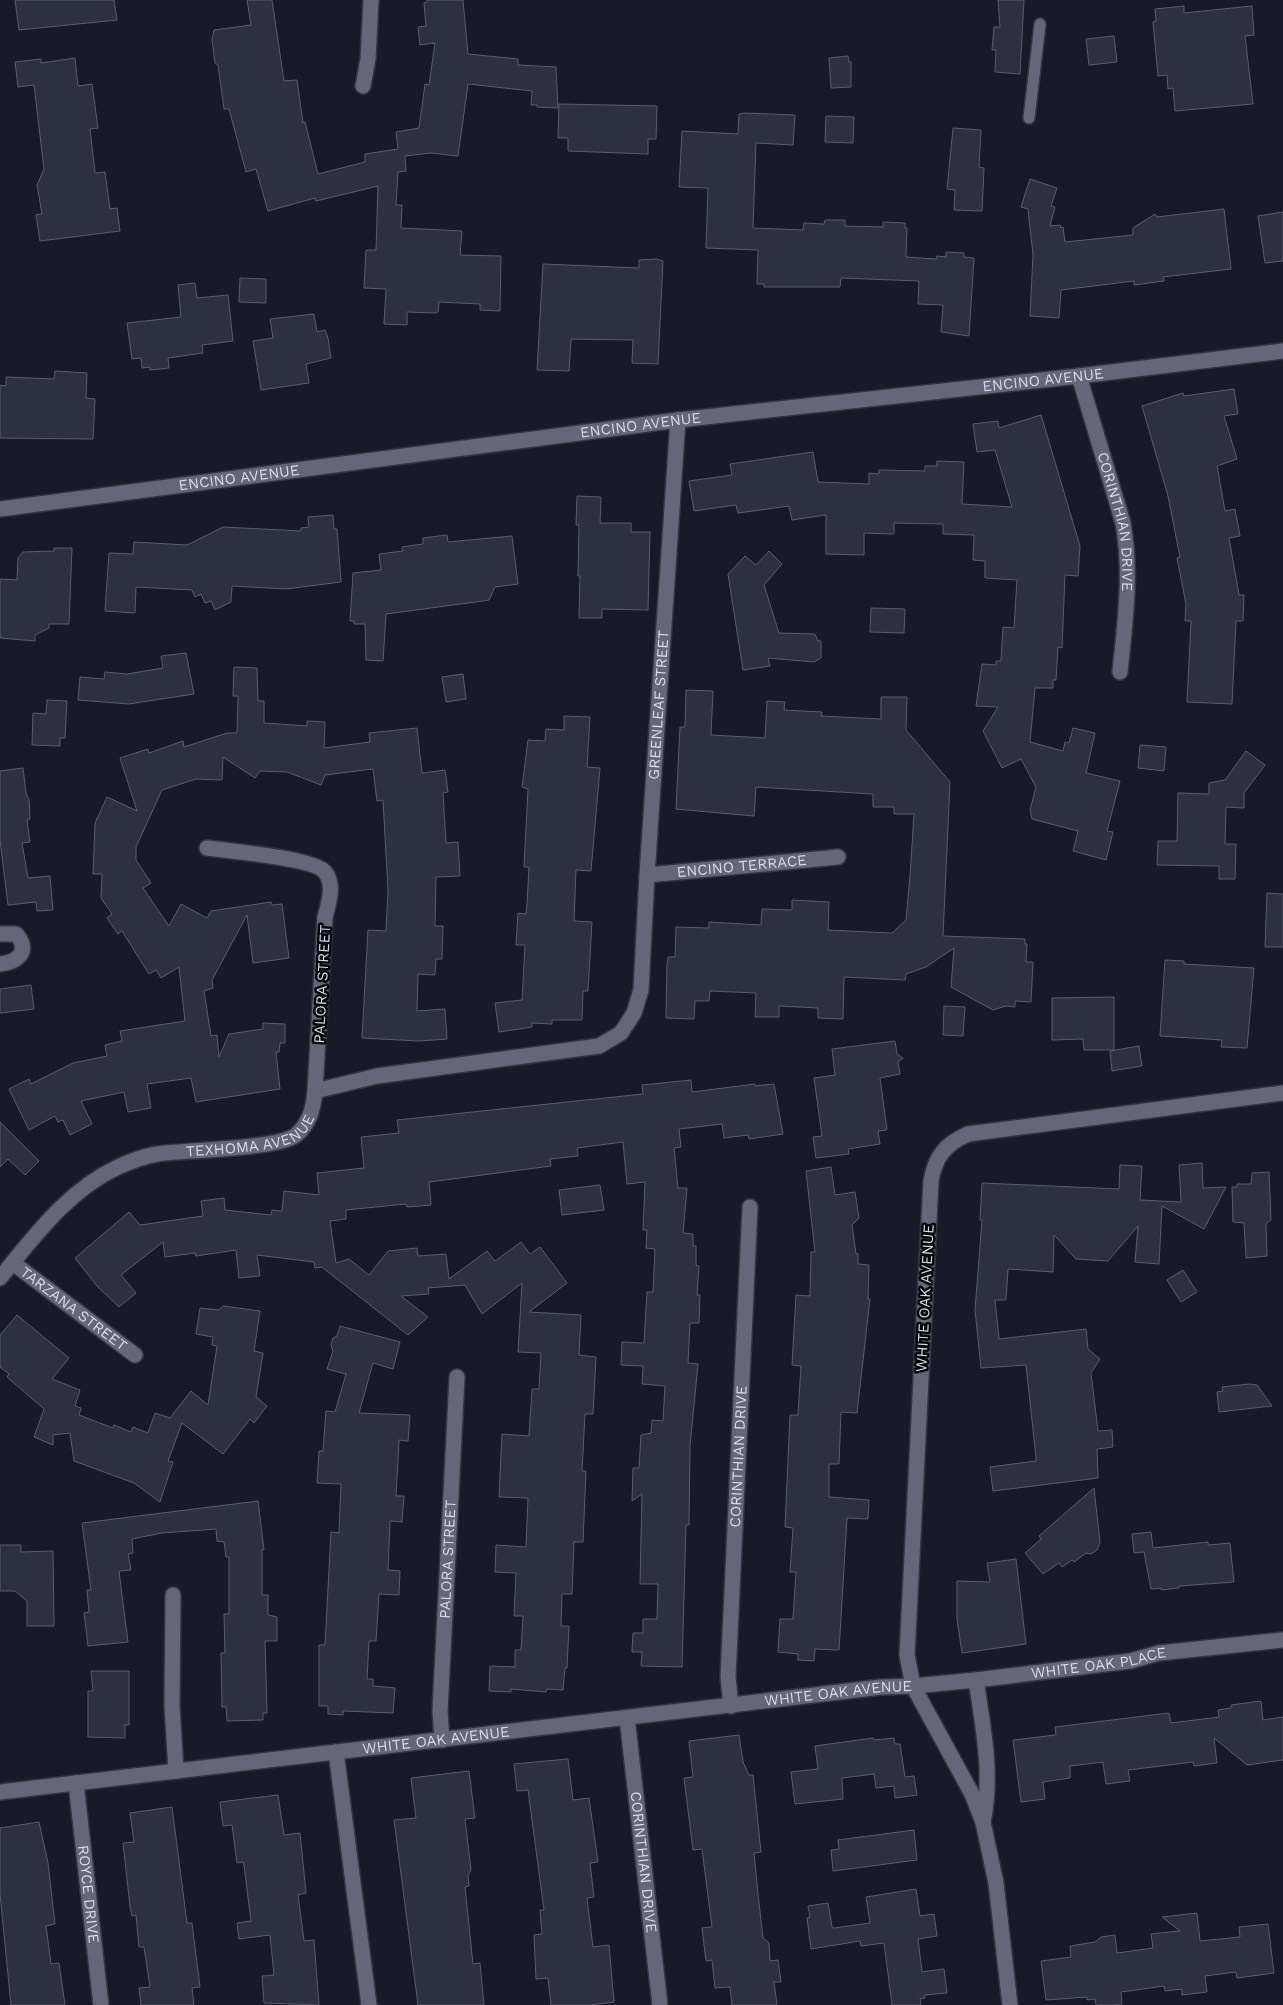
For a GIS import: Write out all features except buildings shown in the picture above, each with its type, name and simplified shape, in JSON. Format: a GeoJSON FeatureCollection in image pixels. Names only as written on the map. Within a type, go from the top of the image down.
{"type":"FeatureCollection","features":[{"type":"Feature","properties":{"kind":"street"},"geometry":{"type":"LineString","coordinates":[[363,86],[368,59],[371,0]]}},
{"type":"Feature","properties":{"kind":"street","name":"ENCINO AVENUE"},"geometry":{"type":"LineString","coordinates":[[0,509],[678,420],[1079,376],[1283,351]]}},
{"type":"Feature","properties":{"kind":"street","name":"CORINTHIAN DRIVE"},"geometry":{"type":"LineString","coordinates":[[1079,376],[1123,524],[1128,549],[1129,576],[1120,672]]}},
{"type":"Feature","properties":{"kind":"street","name":"GREENLEAF STREET"},"geometry":{"type":"LineString","coordinates":[[641,990],[647,874],[678,420]]}},
{"type":"Feature","properties":{"kind":"street","name":"PALORA STREET"},"geometry":{"type":"LineString","coordinates":[[207,848],[308,862],[324,871],[328,878],[331,897],[326,917],[315,1091]]}},
{"type":"Feature","properties":{"kind":"street","name":"ENCINO TERRACE"},"geometry":{"type":"LineString","coordinates":[[647,874],[838,857]]}},
{"type":"Feature","properties":{"kind":"street"},"geometry":{"type":"LineString","coordinates":[[0,934],[16,934],[21,940],[22,950],[18,959],[0,964]]}},
{"type":"Feature","properties":{"kind":"street","name":"TEXHOMA AVENUE"},"geometry":{"type":"LineString","coordinates":[[0,1278],[69,1200],[87,1184],[118,1166],[155,1154],[275,1143],[295,1136],[312,1116],[315,1091],[377,1076],[599,1046],[621,1033],[634,1013],[641,990]]}},
{"type":"Feature","properties":{"kind":"street","name":"WHITE OAK AVENUE"},"geometry":{"type":"LineString","coordinates":[[0,1792],[881,1687],[913,1686],[907,1655],[921,1365],[931,1181],[933,1166],[940,1153],[953,1141],[968,1134],[1283,1093]]}},
{"type":"Feature","properties":{"kind":"street","name":"CORINTHIAN DRIVE"},"geometry":{"type":"LineString","coordinates":[[731,1706],[728,1677],[750,1207]]}},
{"type":"Feature","properties":{"kind":"street","name":"TARZANA STREET"},"geometry":{"type":"LineString","coordinates":[[13,1263],[135,1355]]}},
{"type":"Feature","properties":{"kind":"street","name":"PALORA STREET"},"geometry":{"type":"LineString","coordinates":[[442,1740],[440,1711],[457,1377]]}},
{"type":"Feature","properties":{"kind":"street"},"geometry":{"type":"LineString","coordinates":[[172,1595],[172,1706],[176,1772]]}},
{"type":"Feature","properties":{"kind":"street","name":"WHITE OAK PLACE"},"geometry":{"type":"LineString","coordinates":[[913,1686],[1130,1661],[1159,1653],[1283,1640]]}},
{"type":"Feature","properties":{"kind":"street"},"geometry":{"type":"LineString","coordinates":[[976,1680],[987,1763],[987,1805],[983,1822]]}},
{"type":"Feature","properties":{"kind":"street"},"geometry":{"type":"LineString","coordinates":[[913,1686],[972,1794],[983,1822],[996,1883],[1010,2005]]}},
{"type":"Feature","properties":{"kind":"street","name":"CORINTHIAN DRIVE"},"geometry":{"type":"LineString","coordinates":[[627,1718],[660,2005]]}},
{"type":"Feature","properties":{"kind":"street"},"geometry":{"type":"LineString","coordinates":[[336,1752],[369,2005]]}},
{"type":"Feature","properties":{"kind":"street","name":"ROYCE DRIVE"},"geometry":{"type":"LineString","coordinates":[[76,1784],[101,2005]]}},
{"type":"Feature","properties":{"kind":"lane"},"geometry":{"type":"LineString","coordinates":[[1029,118],[1040,24]]}}]}
